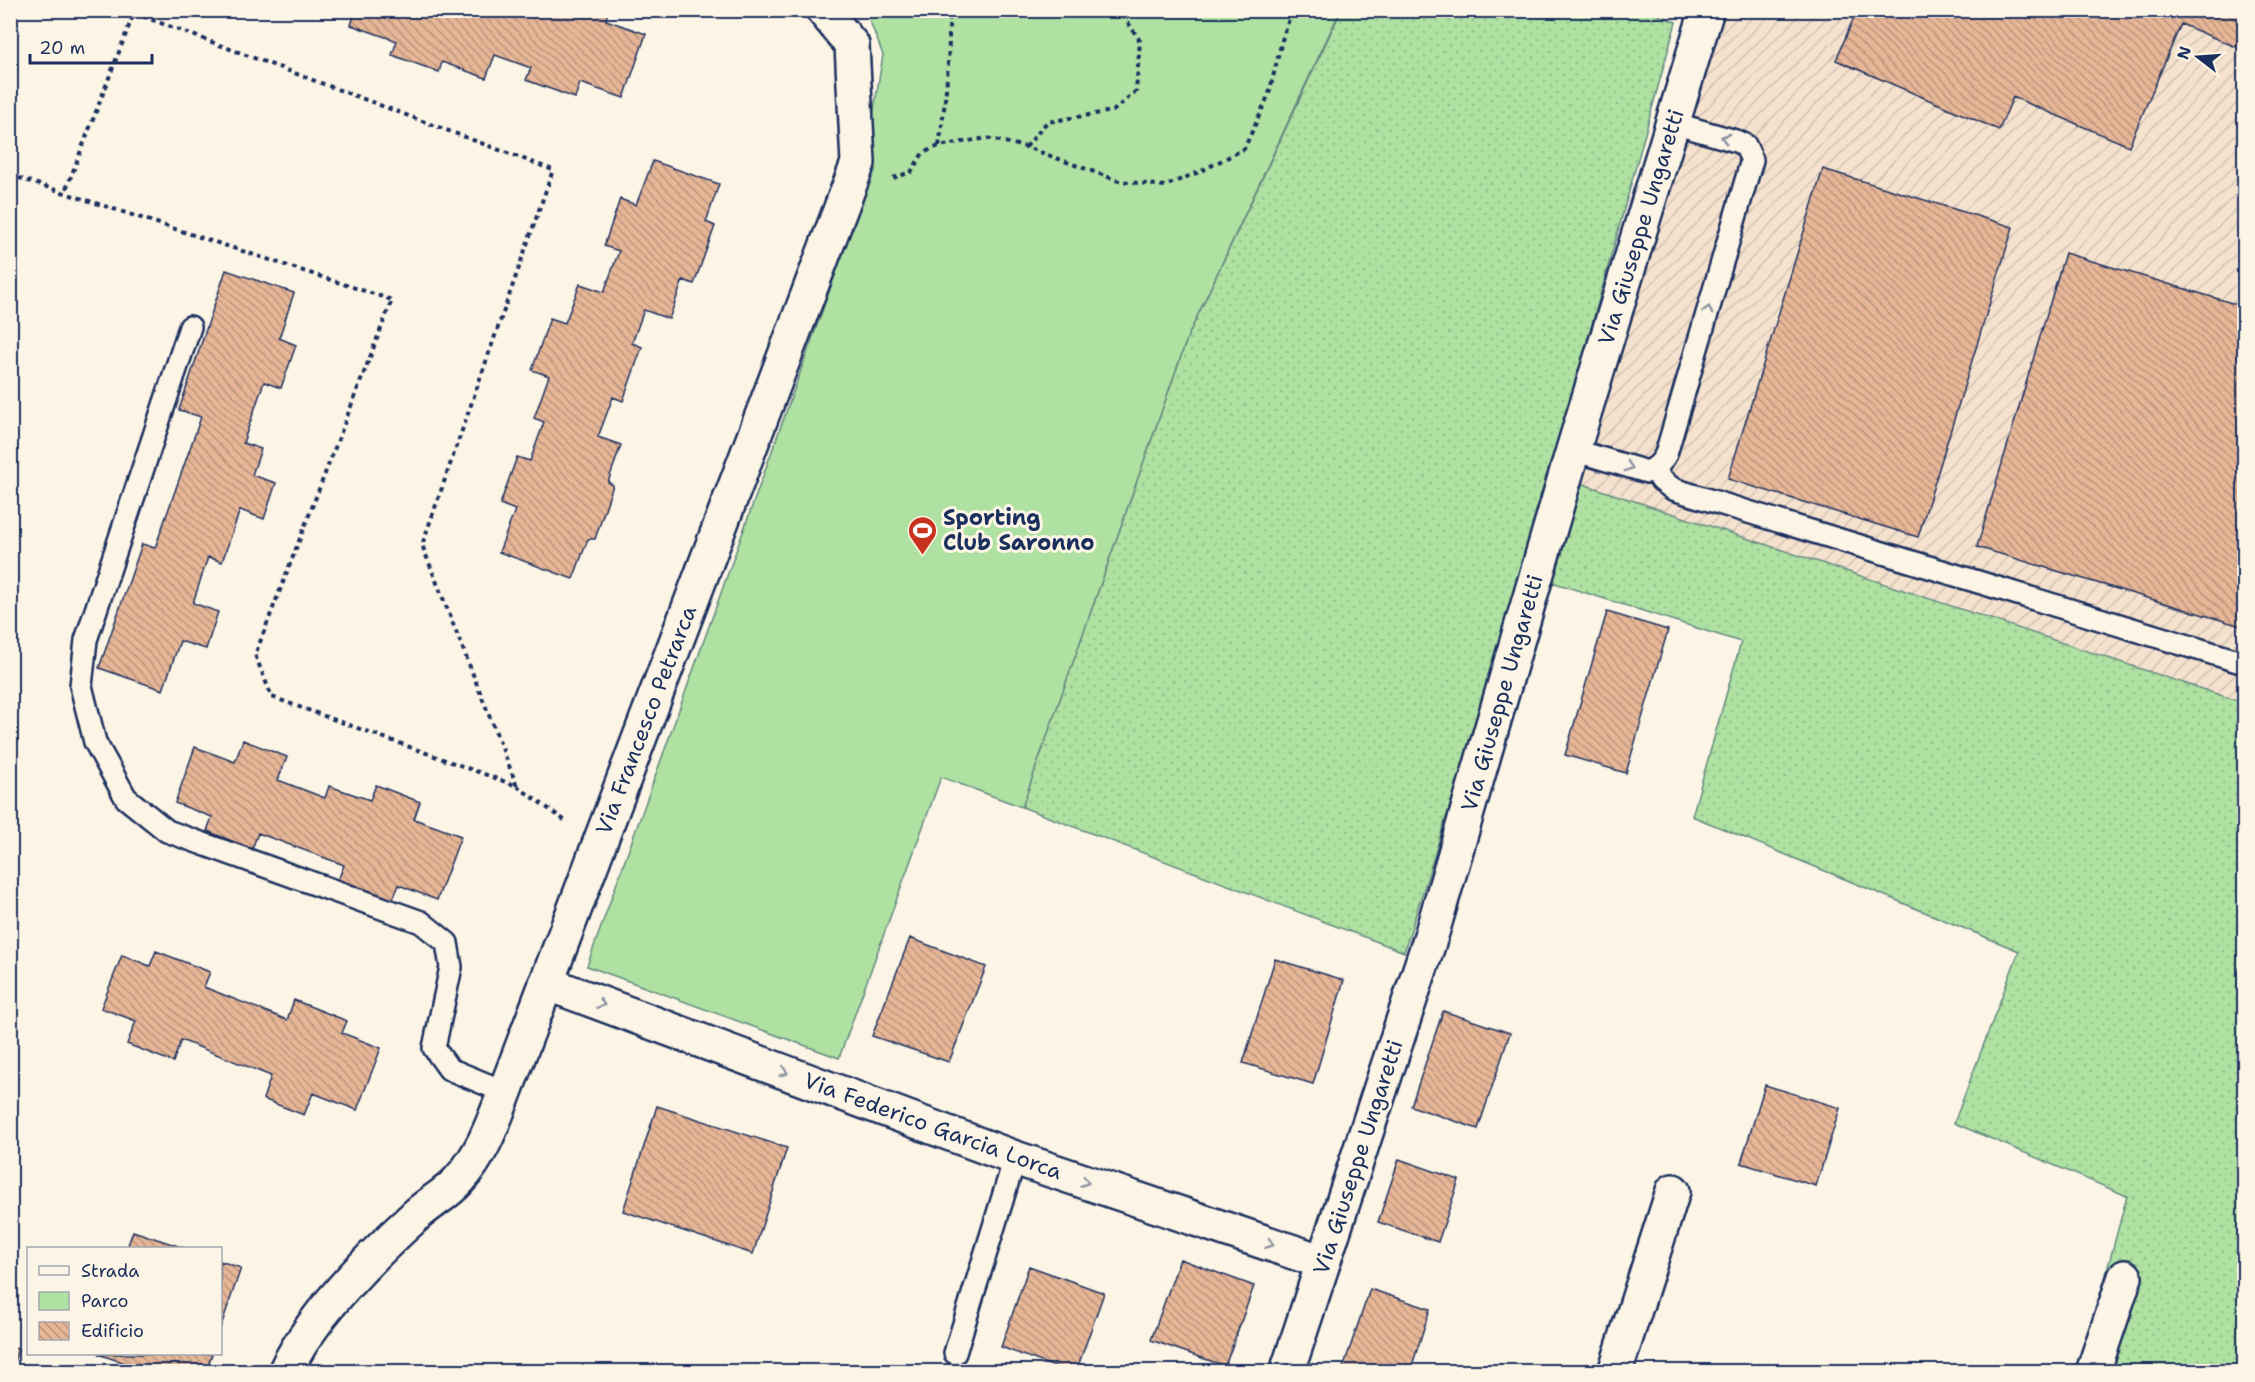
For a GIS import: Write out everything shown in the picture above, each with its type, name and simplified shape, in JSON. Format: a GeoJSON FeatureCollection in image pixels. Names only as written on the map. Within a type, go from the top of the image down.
{"type":"FeatureCollection","features":[{"type":"Feature","properties":{"kind":"street","name":"Via Francesco Petrarca"},"geometry":{"type":"LineString","coordinates":[[285,1371],[294,1353],[346,1285],[414,1217],[458,1181],[483,1146],[505,1092],[858,163],[852,45],[823,10]]}},
{"type":"Feature","properties":{"kind":"street","name":"Via Giuseppe Ungaretti"},"geometry":{"type":"LineString","coordinates":[[1287,1371],[1431,936],[1573,450],[1707,10]]}},
{"type":"Feature","properties":{"kind":"street","name":"Via Federico Garcia Lorca"},"geometry":{"type":"LineString","coordinates":[[546,983],[1015,1158],[1323,1262]]}},
{"type":"Feature","properties":{"kind":"street"},"geometry":{"type":"LineString","coordinates":[[1615,1371],[1673,1191]]}},
{"type":"Feature","properties":{"kind":"street"},"geometry":{"type":"LineString","coordinates":[[2093,1371],[2125,1277]]}},
{"type":"Feature","properties":{"kind":"lane"},"geometry":{"type":"LineString","coordinates":[[1573,450],[1647,472],[1655,468],[1666,454],[1752,160],[1745,145],[1673,123]]}},
{"type":"Feature","properties":{"kind":"lane"},"geometry":{"type":"LineString","coordinates":[[190,327],[86,640],[81,686],[95,742],[126,798],[167,831],[420,922],[447,943],[451,967],[434,1048],[449,1069],[505,1092]]}},
{"type":"Feature","properties":{"kind":"lane"},"geometry":{"type":"LineString","coordinates":[[1655,468],[1661,480],[1673,489],[2244,663]]}},
{"type":"Feature","properties":{"kind":"lane"},"geometry":{"type":"LineString","coordinates":[[955,1353],[1015,1158]]}},
{"type":"Feature","properties":{"kind":"path"},"geometry":{"type":"LineString","coordinates":[[126,10],[553,170],[422,545],[516,786]]}},
{"type":"Feature","properties":{"kind":"path"},"geometry":{"type":"LineString","coordinates":[[939,146],[946,103],[950,52],[949,13],[965,10]]}},
{"type":"Feature","properties":{"kind":"path"},"geometry":{"type":"LineString","coordinates":[[1026,147],[1047,122],[1113,111],[1136,91],[1140,41],[1119,10]]}},
{"type":"Feature","properties":{"kind":"path"},"geometry":{"type":"LineString","coordinates":[[847,192],[911,172],[923,153],[939,146],[987,138],[1026,147],[1119,181],[1165,186],[1244,149],[1269,94],[1292,10]]}},
{"type":"Feature","properties":{"kind":"path"},"geometry":{"type":"LineString","coordinates":[[65,192],[135,12]]}},
{"type":"Feature","properties":{"kind":"path"},"geometry":{"type":"LineString","coordinates":[[10,175],[392,300],[255,655],[272,697],[516,786],[599,844]]}},
{"type":"Feature","properties":{"kind":"shaded area"},"geometry":{"type":"Polygon","coordinates":[[[1715,11],[2244,11],[2244,703],[1571,480],[1715,11]]]}},
{"type":"Feature","properties":{"kind":"green space"},"geometry":{"type":"Polygon","coordinates":[[[1646,10],[1676,22],[1523,573],[1404,952],[1022,807],[1188,336],[1341,11],[1646,10]]]}},
{"type":"Feature","properties":{"kind":"green space","name":"Sporting Club Saronno"},"geometry":{"type":"Polygon","coordinates":[[[866,11],[1340,11],[1188,336],[1022,807],[941,777],[839,1058],[587,966],[856,217],[883,55],[866,11]]]}},
{"type":"Feature","properties":{"kind":"green space"},"geometry":{"type":"Polygon","coordinates":[[[1571,480],[2244,703],[2244,1371],[2080,1371],[2127,1196],[1954,1123],[2019,951],[1692,816],[1741,642],[1542,579],[1571,480]]]}},
{"type":"Feature","properties":{"kind":"building"},"geometry":{"type":"Polygon","coordinates":[[[356,10],[608,10],[606,20],[646,34],[624,98],[580,83],[575,98],[526,80],[531,68],[495,55],[486,78],[442,62],[439,72],[392,55],[397,41],[351,25],[356,10]]]}},
{"type":"Feature","properties":{"kind":"building"},"geometry":{"type":"Polygon","coordinates":[[[1857,10],[2244,10],[2244,27],[2236,47],[2181,24],[2129,146],[2013,97],[1999,130],[1836,60],[1857,10]]]}},
{"type":"Feature","properties":{"kind":"building"},"geometry":{"type":"Polygon","coordinates":[[[653,161],[719,184],[706,222],[715,226],[694,284],[683,280],[669,319],[644,310],[632,343],[642,347],[623,401],[613,397],[598,437],[621,445],[608,482],[613,485],[595,539],[588,539],[573,579],[499,552],[515,510],[500,504],[517,457],[530,461],[544,422],[534,418],[549,376],[532,370],[550,318],[565,323],[580,284],[604,292],[619,251],[604,246],[620,199],[636,205],[653,161]]]}},
{"type":"Feature","properties":{"kind":"building"},"geometry":{"type":"Polygon","coordinates":[[[1823,169],[2013,227],[1918,537],[1728,479],[1823,169]]]}},
{"type":"Feature","properties":{"kind":"building"},"geometry":{"type":"Polygon","coordinates":[[[2065,253],[2242,306],[2244,297],[2244,627],[1977,547],[2065,253]]]}},
{"type":"Feature","properties":{"kind":"building"},"geometry":{"type":"Polygon","coordinates":[[[226,270],[294,293],[279,338],[296,345],[281,388],[264,382],[243,443],[261,449],[252,475],[276,483],[264,519],[240,510],[222,562],[208,557],[193,603],[218,612],[206,649],[180,641],[163,690],[99,668],[142,544],[155,548],[201,417],[179,410],[226,270]]]}},
{"type":"Feature","properties":{"kind":"building"},"geometry":{"type":"Polygon","coordinates":[[[1607,612],[1668,630],[1626,773],[1565,755],[1607,612]]]}},
{"type":"Feature","properties":{"kind":"building"},"geometry":{"type":"Polygon","coordinates":[[[243,740],[287,757],[278,780],[325,798],[329,786],[370,800],[376,785],[420,802],[414,819],[461,836],[437,900],[399,885],[392,901],[338,880],[344,865],[258,833],[252,849],[207,831],[212,817],[175,803],[195,747],[235,762],[243,740]]]}},
{"type":"Feature","properties":{"kind":"building"},"geometry":{"type":"Polygon","coordinates":[[[910,938],[986,967],[949,1062],[872,1036],[910,938]]]}},
{"type":"Feature","properties":{"kind":"building"},"geometry":{"type":"Polygon","coordinates":[[[156,951],[210,972],[204,987],[287,1020],[294,1000],[347,1021],[342,1033],[381,1048],[357,1110],[313,1093],[304,1115],[263,1099],[271,1076],[181,1040],[173,1062],[127,1044],[136,1021],[101,1008],[122,955],[150,966],[156,951]]]}},
{"type":"Feature","properties":{"kind":"building"},"geometry":{"type":"Polygon","coordinates":[[[1275,959],[1344,980],[1313,1084],[1243,1063],[1275,959]]]}},
{"type":"Feature","properties":{"kind":"building"},"geometry":{"type":"Polygon","coordinates":[[[1443,1011],[1510,1033],[1478,1129],[1411,1106],[1443,1011]]]}},
{"type":"Feature","properties":{"kind":"building"},"geometry":{"type":"Polygon","coordinates":[[[1765,1085],[1840,1108],[1816,1186],[1741,1163],[1765,1085]]]}},
{"type":"Feature","properties":{"kind":"building"},"geometry":{"type":"Polygon","coordinates":[[[657,1106],[787,1148],[753,1254],[623,1211],[657,1106]]]}},
{"type":"Feature","properties":{"kind":"building"},"geometry":{"type":"Polygon","coordinates":[[[1399,1159],[1459,1180],[1438,1242],[1378,1222],[1399,1159]]]}},
{"type":"Feature","properties":{"kind":"building"},"geometry":{"type":"Polygon","coordinates":[[[133,1231],[181,1247],[127,1247],[133,1231]]]}},
{"type":"Feature","properties":{"kind":"building"},"geometry":{"type":"Polygon","coordinates":[[[1180,1259],[1254,1286],[1225,1366],[1151,1340],[1180,1259]]]}},
{"type":"Feature","properties":{"kind":"building"},"geometry":{"type":"Polygon","coordinates":[[[222,1262],[241,1268],[222,1323],[222,1262]]]}},
{"type":"Feature","properties":{"kind":"building"},"geometry":{"type":"Polygon","coordinates":[[[1029,1266],[1104,1293],[1076,1372],[1068,1372],[1001,1347],[1029,1266]]]}},
{"type":"Feature","properties":{"kind":"building"},"geometry":{"type":"Polygon","coordinates":[[[1370,1289],[1430,1309],[1410,1372],[1342,1371],[1370,1289]]]}},
{"type":"Feature","properties":{"kind":"building"},"geometry":{"type":"Polygon","coordinates":[[[10,1347],[18,1349],[11,1372],[10,1372],[10,1347]]]}},
{"type":"Feature","properties":{"kind":"building"},"geometry":{"type":"Polygon","coordinates":[[[101,1355],[212,1355],[206,1372],[152,1372],[101,1355]]]}},
{"type":"Feature","properties":{"kind":"place","name":"Sporting Club Saronno"},"geometry":{"type":"Point","coordinates":[922,556]}}]}
